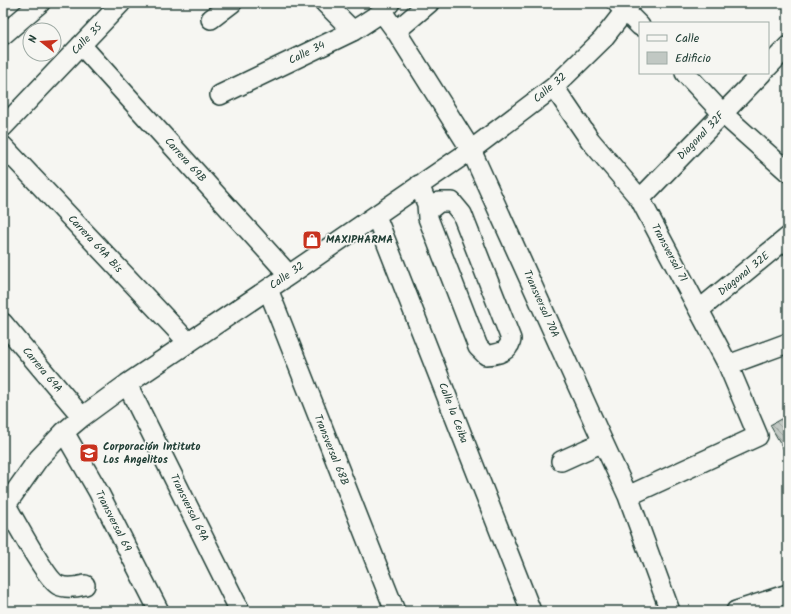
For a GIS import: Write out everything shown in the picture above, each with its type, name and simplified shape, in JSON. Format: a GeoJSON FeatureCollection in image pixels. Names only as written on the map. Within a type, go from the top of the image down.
{"type":"FeatureCollection","features":[{"type":"Feature","properties":{"kind":"street"},"geometry":{"type":"LineString","coordinates":[[3,35],[40,3]]}},
{"type":"Feature","properties":{"kind":"street"},"geometry":{"type":"LineString","coordinates":[[211,19],[232,3]]}},
{"type":"Feature","properties":{"kind":"street"},"geometry":{"type":"LineString","coordinates":[[325,3],[353,31]]}},
{"type":"Feature","properties":{"kind":"street"},"geometry":{"type":"LineString","coordinates":[[396,31],[429,3]]}},
{"type":"Feature","properties":{"kind":"street"},"geometry":{"type":"LineString","coordinates":[[625,5],[639,25]]}},
{"type":"Feature","properties":{"kind":"street","name":"Calle 32"},"geometry":{"type":"LineString","coordinates":[[4,507],[39,458],[64,432],[82,417],[188,342],[376,216],[471,150],[554,87],[602,40],[625,5]]}},
{"type":"Feature","properties":{"kind":"street","name":"Calle 35"},"geometry":{"type":"LineString","coordinates":[[3,127],[81,45],[112,6]]}},
{"type":"Feature","properties":{"kind":"street","name":"Calle 34"},"geometry":{"type":"LineString","coordinates":[[220,95],[353,31],[386,7]]}},
{"type":"Feature","properties":{"kind":"street","name":"Transversal 70A"},"geometry":{"type":"LineString","coordinates":[[386,7],[396,31],[471,150],[628,496],[670,611]]}},
{"type":"Feature","properties":{"kind":"street","name":"Carrera 69B"},"geometry":{"type":"LineString","coordinates":[[81,45],[289,274]]}},
{"type":"Feature","properties":{"kind":"street"},"geometry":{"type":"LineString","coordinates":[[769,66],[788,46]]}},
{"type":"Feature","properties":{"kind":"street"},"geometry":{"type":"LineString","coordinates":[[686,74],[723,114],[788,172]]}},
{"type":"Feature","properties":{"kind":"street","name":"Diagonal 32F"},"geometry":{"type":"LineString","coordinates":[[640,199],[761,74]]}},
{"type":"Feature","properties":{"kind":"street","name":"Transversal 71"},"geometry":{"type":"LineString","coordinates":[[554,87],[590,140],[640,199],[728,365],[758,436],[628,496]]}},
{"type":"Feature","properties":{"kind":"street","name":"Carrera 69A Bis"},"geometry":{"type":"LineString","coordinates":[[3,146],[188,342]]}},
{"type":"Feature","properties":{"kind":"street"},"geometry":{"type":"LineString","coordinates":[[425,181],[427,204],[433,206],[452,202],[462,214],[511,339],[510,345],[506,350],[492,355],[486,355],[478,347],[428,218],[433,206]]}},
{"type":"Feature","properties":{"kind":"street","name":"Calle la Ceiba"},"geometry":{"type":"LineString","coordinates":[[376,216],[531,611]]}},
{"type":"Feature","properties":{"kind":"street","name":"Diagonal 32E"},"geometry":{"type":"LineString","coordinates":[[699,310],[788,237]]}},
{"type":"Feature","properties":{"kind":"street","name":"Transversal 68B"},"geometry":{"type":"LineString","coordinates":[[268,289],[395,611]]}},
{"type":"Feature","properties":{"kind":"street","name":"Carrera 69A"},"geometry":{"type":"LineString","coordinates":[[3,323],[82,417]]}},
{"type":"Feature","properties":{"kind":"street"},"geometry":{"type":"LineString","coordinates":[[728,365],[788,343]]}},
{"type":"Feature","properties":{"kind":"street","name":"Transversal 69A"},"geometry":{"type":"LineString","coordinates":[[128,384],[240,611]]}},
{"type":"Feature","properties":{"kind":"street","name":"Transversal 69"},"geometry":{"type":"LineString","coordinates":[[64,432],[98,491],[159,611]]}},
{"type":"Feature","properties":{"kind":"street"},"geometry":{"type":"LineString","coordinates":[[561,461],[603,442]]}},
{"type":"Feature","properties":{"kind":"street"},"geometry":{"type":"LineString","coordinates":[[4,507],[46,572],[58,585],[73,588],[86,585]]}},
{"type":"Feature","properties":{"kind":"street"},"geometry":{"type":"LineString","coordinates":[[736,611],[788,594]]}},
{"type":"Feature","properties":{"kind":"building"},"geometry":{"type":"Polygon","coordinates":[[[788,415],[788,457],[770,425],[788,415]]]}},
{"type":"Feature","properties":{"kind":"place","name":"MAXIPHARMA"},"geometry":{"type":"Point","coordinates":[312,240]}},
{"type":"Feature","properties":{"kind":"place","name":"Corporación Intituto Los Angelitos"},"geometry":{"type":"Point","coordinates":[89,453]}}]}
